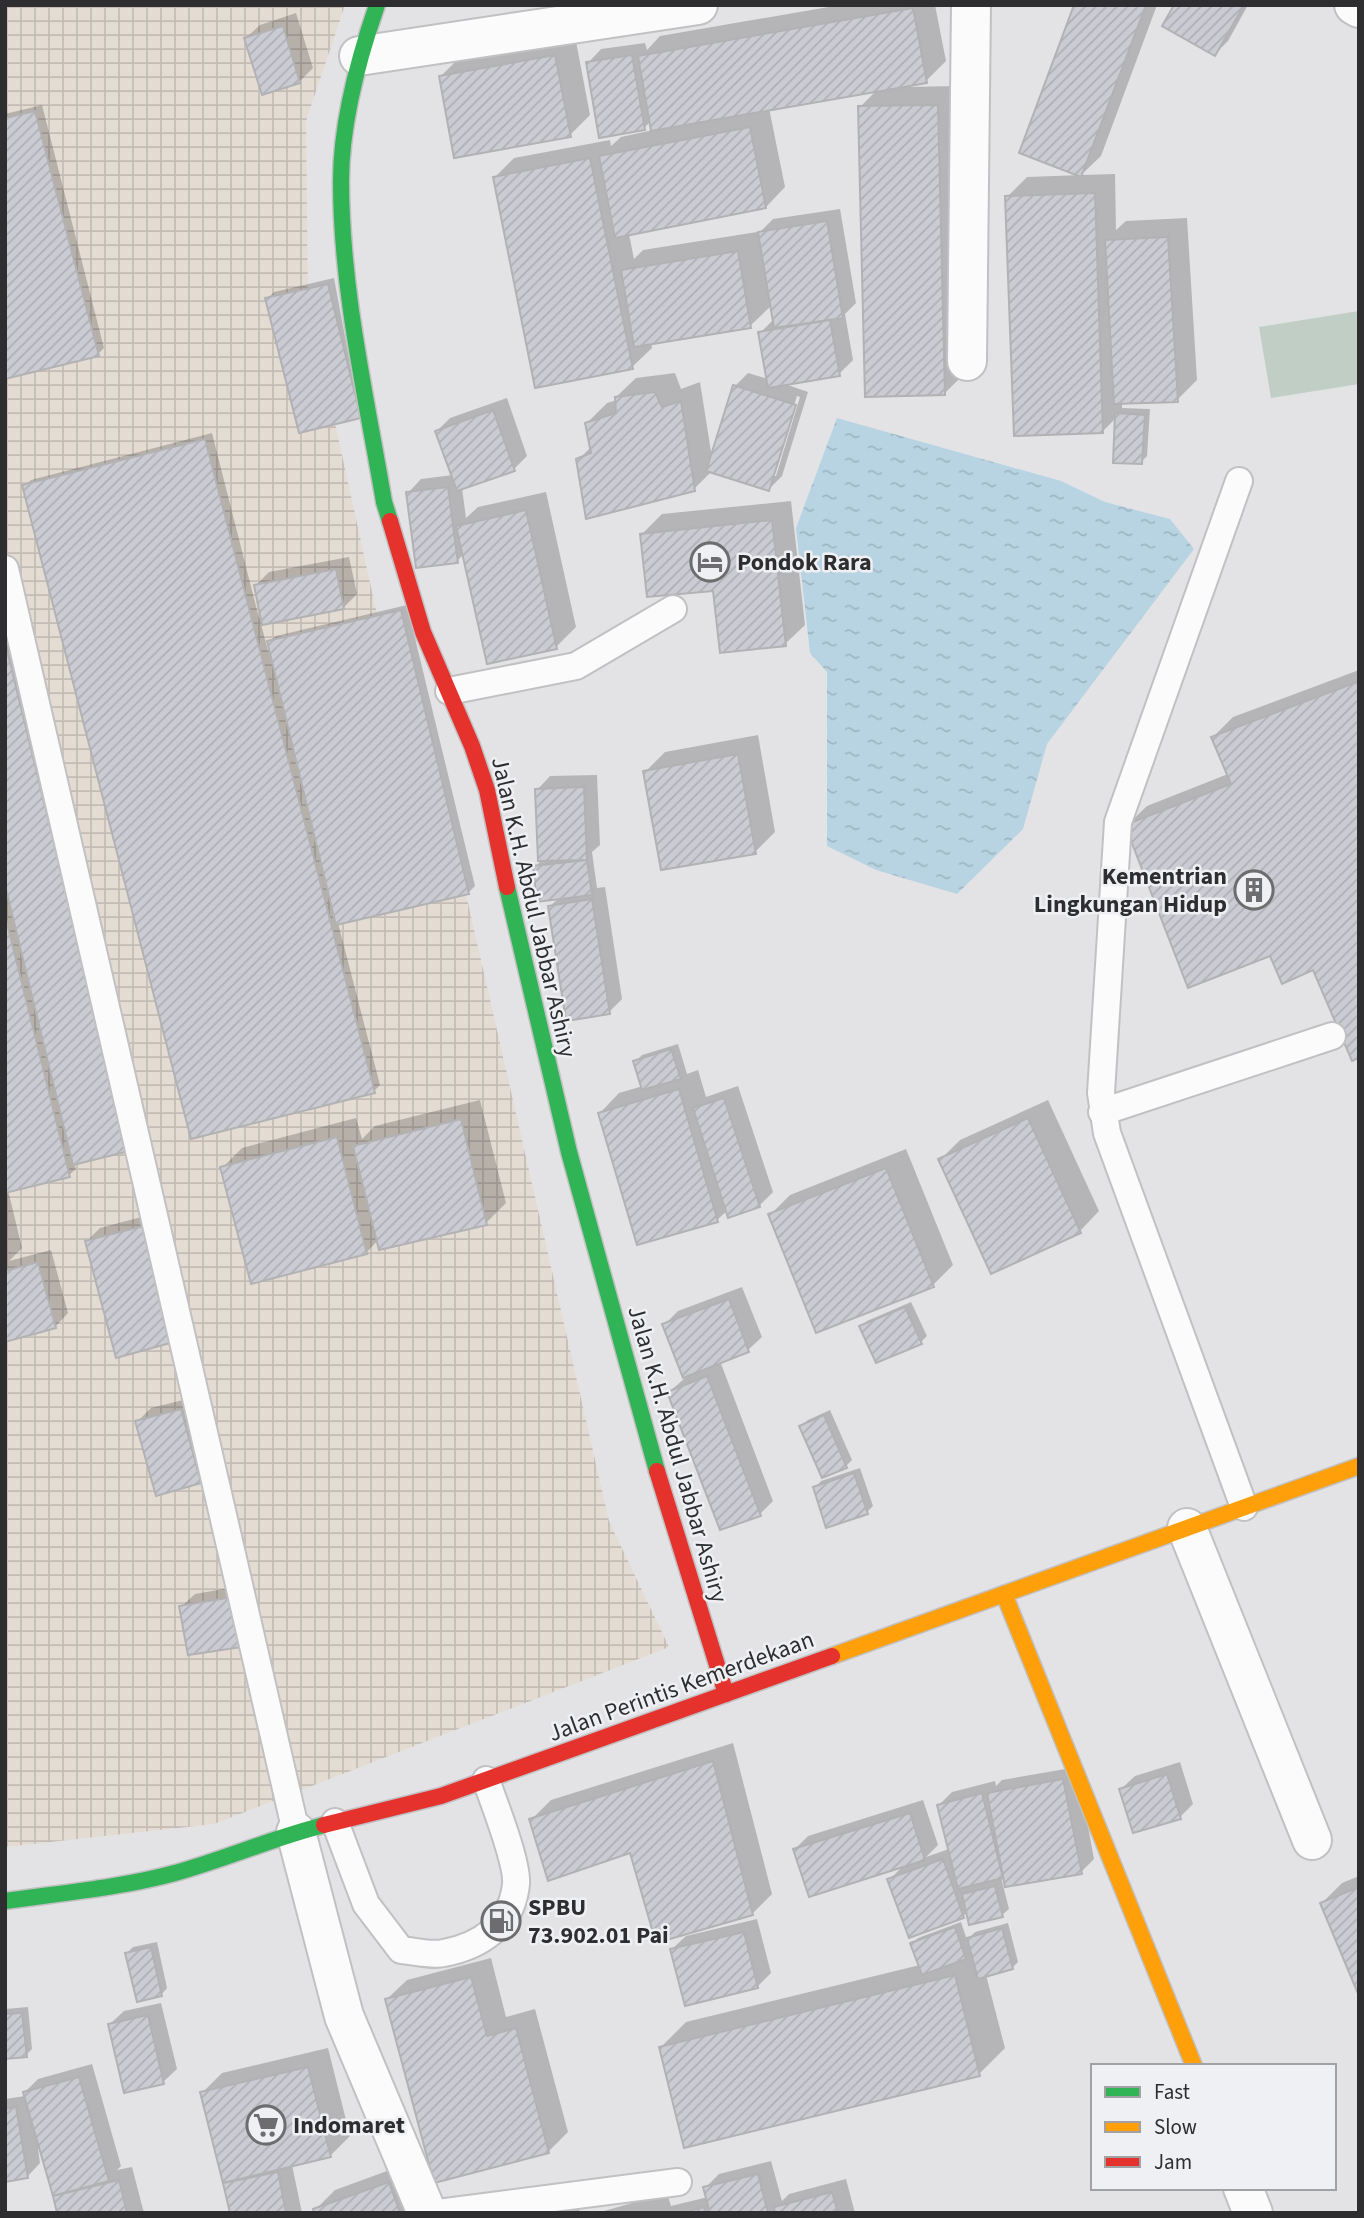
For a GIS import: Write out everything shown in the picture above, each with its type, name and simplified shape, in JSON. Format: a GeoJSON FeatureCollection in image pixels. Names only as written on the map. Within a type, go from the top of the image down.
{"type":"FeatureCollection","features":[{"type":"Feature","properties":{"kind":"main road","name":"Jalan K.H. Abdul Jabbar Ashiry"},"geometry":{"type":"LineString","coordinates":[[377,5],[359,56],[343,148],[341,181],[348,290],[384,502],[423,632],[472,746],[487,790],[500,859],[569,1152],[641,1418],[726,1694]]}},
{"type":"Feature","properties":{"kind":"main road","name":"Jalan Perintis Kemerdekaan"},"geometry":{"type":"LineString","coordinates":[[5,1901],[172,1874],[242,1853],[296,1832],[441,1796],[1359,1466]]}},
{"type":"Feature","properties":{"kind":"main road"},"geometry":{"type":"LineString","coordinates":[[1004,1594],[1193,2064]]}},
{"type":"Feature","properties":{"kind":"street"},"geometry":{"type":"LineString","coordinates":[[359,56],[698,5]]}},
{"type":"Feature","properties":{"kind":"street"},"geometry":{"type":"LineString","coordinates":[[967,361],[971,5]]}},
{"type":"Feature","properties":{"kind":"street"},"geometry":{"type":"LineString","coordinates":[[1187,1528],[1312,1840]]}},
{"type":"Feature","properties":{"kind":"street"},"geometry":{"type":"LineString","coordinates":[[296,1832],[344,2016],[427,2213]]}},
{"type":"Feature","properties":{"kind":"street"},"geometry":{"type":"LineString","coordinates":[[1244,2190],[1253,2213]]}},
{"type":"Feature","properties":{"kind":"lane"},"geometry":{"type":"LineString","coordinates":[[1238,481],[1118,822],[1101,1093],[1107,1133],[1244,1507]]}},
{"type":"Feature","properties":{"kind":"lane"},"geometry":{"type":"LineString","coordinates":[[5,569],[296,1832]]}},
{"type":"Feature","properties":{"kind":"lane"},"geometry":{"type":"LineString","coordinates":[[449,691],[576,666],[673,609]]}},
{"type":"Feature","properties":{"kind":"lane"},"geometry":{"type":"LineString","coordinates":[[1102,1112],[1332,1036]]}},
{"type":"Feature","properties":{"kind":"lane"},"geometry":{"type":"LineString","coordinates":[[335,1822],[366,1904],[401,1950],[442,1954],[488,1937],[509,1913],[516,1883],[510,1853],[486,1780]]}},
{"type":"Feature","properties":{"kind":"lane"},"geometry":{"type":"LineString","coordinates":[[438,2213],[678,2182]]}},
{"type":"Feature","properties":{"kind":"shaded area"},"geometry":{"type":"Polygon","coordinates":[[[5,5],[345,5],[306,121],[308,300],[405,742],[444,798],[609,1521],[669,1647],[214,1824],[5,1847],[5,5]]]}},
{"type":"Feature","properties":{"kind":"shaded area"},"geometry":{"type":"Polygon","coordinates":[[[1359,311],[1359,384],[1271,398],[1259,327],[1359,311]]]}},
{"type":"Feature","properties":{"kind":"water"},"geometry":{"type":"Polygon","coordinates":[[[837,418],[1061,481],[1105,502],[1170,519],[1194,549],[1047,744],[1023,829],[957,894],[876,870],[827,846],[827,672],[810,653],[796,528],[837,418]]]}},
{"type":"Feature","properties":{"kind":"building"},"geometry":{"type":"Polygon","coordinates":[[[1074,5],[1146,5],[1081,177],[1019,153],[1074,5]]]}},
{"type":"Feature","properties":{"kind":"building"},"geometry":{"type":"Polygon","coordinates":[[[1174,5],[1244,5],[1215,56],[1162,26],[1174,5]]]}},
{"type":"Feature","properties":{"kind":"building"},"geometry":{"type":"Polygon","coordinates":[[[913,8],[927,83],[651,131],[638,56],[913,8]]]}},
{"type":"Feature","properties":{"kind":"building"},"geometry":{"type":"Polygon","coordinates":[[[283,26],[300,83],[262,95],[244,38],[283,26]]]}},
{"type":"Feature","properties":{"kind":"building"},"geometry":{"type":"Polygon","coordinates":[[[555,55],[571,137],[454,158],[439,76],[555,55]]]}},
{"type":"Feature","properties":{"kind":"building"},"geometry":{"type":"Polygon","coordinates":[[[632,55],[645,130],[599,138],[586,62],[632,55]]]}},
{"type":"Feature","properties":{"kind":"building"},"geometry":{"type":"Polygon","coordinates":[[[938,105],[945,395],[865,397],[858,106],[938,105]]]}},
{"type":"Feature","properties":{"kind":"building"},"geometry":{"type":"Polygon","coordinates":[[[35,111],[99,356],[5,379],[5,118],[35,111]]]}},
{"type":"Feature","properties":{"kind":"building"},"geometry":{"type":"Polygon","coordinates":[[[750,127],[766,208],[615,238],[599,156],[750,127]]]}},
{"type":"Feature","properties":{"kind":"building"},"geometry":{"type":"Polygon","coordinates":[[[590,158],[633,369],[535,388],[493,177],[590,158]]]}},
{"type":"Feature","properties":{"kind":"building"},"geometry":{"type":"Polygon","coordinates":[[[1095,193],[1103,433],[1014,436],[1005,196],[1095,193]]]}},
{"type":"Feature","properties":{"kind":"building"},"geometry":{"type":"Polygon","coordinates":[[[827,221],[843,318],[774,328],[758,232],[827,221]]]}},
{"type":"Feature","properties":{"kind":"building"},"geometry":{"type":"Polygon","coordinates":[[[1168,237],[1178,402],[1114,404],[1105,240],[1168,237]]]}},
{"type":"Feature","properties":{"kind":"building"},"geometry":{"type":"Polygon","coordinates":[[[738,251],[751,328],[634,347],[621,270],[738,251]]]}},
{"type":"Feature","properties":{"kind":"building"},"geometry":{"type":"Polygon","coordinates":[[[328,284],[361,418],[299,433],[265,298],[328,284]]]}},
{"type":"Feature","properties":{"kind":"building"},"geometry":{"type":"Polygon","coordinates":[[[830,320],[840,376],[768,388],[758,332],[830,320]]]}},
{"type":"Feature","properties":{"kind":"building"},"geometry":{"type":"Polygon","coordinates":[[[733,385],[796,405],[769,491],[706,471],[733,385]]]}},
{"type":"Feature","properties":{"kind":"building"},"geometry":{"type":"Polygon","coordinates":[[[655,392],[662,407],[681,401],[695,491],[586,519],[576,459],[591,453],[585,423],[616,413],[615,397],[655,392]]]}},
{"type":"Feature","properties":{"kind":"building"},"geometry":{"type":"Polygon","coordinates":[[[493,410],[515,471],[457,491],[435,431],[493,410]]]}},
{"type":"Feature","properties":{"kind":"building"},"geometry":{"type":"Polygon","coordinates":[[[1115,413],[1145,415],[1142,464],[1113,463],[1115,413]]]}},
{"type":"Feature","properties":{"kind":"building"},"geometry":{"type":"Polygon","coordinates":[[[205,439],[375,1093],[191,1139],[22,485],[205,439]]]}},
{"type":"Feature","properties":{"kind":"building"},"geometry":{"type":"Polygon","coordinates":[[[448,487],[458,563],[416,568],[406,492],[448,487]]]}},
{"type":"Feature","properties":{"kind":"building"},"geometry":{"type":"Polygon","coordinates":[[[526,510],[557,649],[487,664],[456,526],[526,510]]]}},
{"type":"Feature","properties":{"kind":"building","name":"Pondok Rara"},"geometry":{"type":"Polygon","coordinates":[[[772,520],[786,646],[720,653],[713,591],[647,597],[640,534],[772,520]]]}},
{"type":"Feature","properties":{"kind":"building"},"geometry":{"type":"Polygon","coordinates":[[[336,569],[344,609],[262,625],[254,585],[336,569]]]}},
{"type":"Feature","properties":{"kind":"building"},"geometry":{"type":"Polygon","coordinates":[[[401,610],[469,894],[336,925],[267,641],[401,610]]]}},
{"type":"Feature","properties":{"kind":"building"},"geometry":{"type":"Polygon","coordinates":[[[5,642],[129,1151],[73,1165],[5,885],[5,642]]]}},
{"type":"Feature","properties":{"kind":"building","name":"Kementrian Lingkungan Hidup"},"geometry":{"type":"Polygon","coordinates":[[[1357,682],[1359,1058],[1352,1061],[1313,970],[1282,984],[1270,956],[1188,988],[1125,825],[1231,784],[1211,737],[1357,682]]]}},
{"type":"Feature","properties":{"kind":"building"},"geometry":{"type":"Polygon","coordinates":[[[738,754],[756,854],[661,870],[643,771],[738,754]]]}},
{"type":"Feature","properties":{"kind":"building"},"geometry":{"type":"Polygon","coordinates":[[[584,787],[587,860],[538,861],[535,789],[584,787]]]}},
{"type":"Feature","properties":{"kind":"building"},"geometry":{"type":"Polygon","coordinates":[[[587,860],[592,895],[537,902],[533,866],[587,860]]]}},
{"type":"Feature","properties":{"kind":"building"},"geometry":{"type":"Polygon","coordinates":[[[592,899],[610,1014],[566,1021],[548,906],[592,899]]]}},
{"type":"Feature","properties":{"kind":"building"},"geometry":{"type":"Polygon","coordinates":[[[5,915],[70,1177],[5,1193],[5,915]]]}},
{"type":"Feature","properties":{"kind":"building"},"geometry":{"type":"Polygon","coordinates":[[[671,1049],[681,1079],[642,1090],[633,1061],[671,1049]]]}},
{"type":"Feature","properties":{"kind":"building"},"geometry":{"type":"Polygon","coordinates":[[[679,1089],[718,1222],[637,1245],[598,1113],[679,1089]]]}},
{"type":"Feature","properties":{"kind":"building"},"geometry":{"type":"Polygon","coordinates":[[[724,1098],[760,1207],[728,1218],[693,1108],[724,1098]]]}},
{"type":"Feature","properties":{"kind":"building"},"geometry":{"type":"Polygon","coordinates":[[[1028,1118],[1081,1233],[991,1274],[938,1159],[1028,1118]]]}},
{"type":"Feature","properties":{"kind":"building"},"geometry":{"type":"Polygon","coordinates":[[[461,1119],[487,1225],[379,1250],[353,1146],[461,1119]]]}},
{"type":"Feature","properties":{"kind":"building"},"geometry":{"type":"Polygon","coordinates":[[[337,1137],[367,1254],[251,1284],[220,1167],[337,1137]]]}},
{"type":"Feature","properties":{"kind":"building"},"geometry":{"type":"Polygon","coordinates":[[[886,1168],[934,1287],[816,1333],[768,1214],[886,1168]]]}},
{"type":"Feature","properties":{"kind":"building"},"geometry":{"type":"Polygon","coordinates":[[[151,1224],[181,1340],[116,1358],[85,1241],[151,1224]]]}},
{"type":"Feature","properties":{"kind":"building"},"geometry":{"type":"Polygon","coordinates":[[[38,1262],[56,1328],[5,1342],[5,1271],[38,1262]]]}},
{"type":"Feature","properties":{"kind":"building"},"geometry":{"type":"Polygon","coordinates":[[[729,1299],[749,1352],[683,1378],[662,1324],[729,1299]]]}},
{"type":"Feature","properties":{"kind":"building"},"geometry":{"type":"Polygon","coordinates":[[[905,1307],[922,1344],[876,1363],[859,1326],[905,1307]]]}},
{"type":"Feature","properties":{"kind":"building"},"geometry":{"type":"Polygon","coordinates":[[[707,1376],[761,1516],[720,1530],[667,1392],[707,1376]]]}},
{"type":"Feature","properties":{"kind":"building"},"geometry":{"type":"Polygon","coordinates":[[[181,1409],[201,1483],[156,1496],[135,1421],[181,1409]]]}},
{"type":"Feature","properties":{"kind":"building"},"geometry":{"type":"Polygon","coordinates":[[[824,1415],[847,1468],[822,1478],[799,1426],[824,1415]]]}},
{"type":"Feature","properties":{"kind":"building"},"geometry":{"type":"Polygon","coordinates":[[[854,1473],[868,1514],[826,1528],[813,1487],[854,1473]]]}},
{"type":"Feature","properties":{"kind":"building"},"geometry":{"type":"Polygon","coordinates":[[[233,1597],[242,1647],[188,1655],[179,1606],[233,1597]]]}},
{"type":"Feature","properties":{"kind":"building"},"geometry":{"type":"Polygon","coordinates":[[[713,1761],[753,1915],[656,1943],[630,1853],[548,1881],[529,1819],[713,1761]]]}},
{"type":"Feature","properties":{"kind":"building"},"geometry":{"type":"Polygon","coordinates":[[[1167,1774],[1181,1819],[1133,1833],[1119,1789],[1167,1774]]]}},
{"type":"Feature","properties":{"kind":"building"},"geometry":{"type":"Polygon","coordinates":[[[1063,1779],[1082,1874],[1005,1887],[987,1793],[1063,1779]]]}},
{"type":"Feature","properties":{"kind":"building"},"geometry":{"type":"Polygon","coordinates":[[[982,1793],[1003,1878],[958,1889],[937,1805],[982,1793]]]}},
{"type":"Feature","properties":{"kind":"building"},"geometry":{"type":"Polygon","coordinates":[[[910,1813],[925,1860],[809,1897],[793,1849],[910,1813]]]}},
{"type":"Feature","properties":{"kind":"building"},"geometry":{"type":"Polygon","coordinates":[[[943,1859],[964,1918],[909,1938],[887,1879],[943,1859]]]}},
{"type":"Feature","properties":{"kind":"building"},"geometry":{"type":"Polygon","coordinates":[[[995,1886],[1003,1917],[969,1925],[962,1894],[995,1886]]]}},
{"type":"Feature","properties":{"kind":"building"},"geometry":{"type":"Polygon","coordinates":[[[1359,1887],[1359,1996],[1320,1903],[1359,1887]]]}},
{"type":"Feature","properties":{"kind":"building"},"geometry":{"type":"Polygon","coordinates":[[[955,1927],[966,1959],[922,1975],[910,1943],[955,1927]]]}},
{"type":"Feature","properties":{"kind":"building"},"geometry":{"type":"Polygon","coordinates":[[[1002,1928],[1013,1969],[978,1979],[967,1938],[1002,1928]]]}},
{"type":"Feature","properties":{"kind":"building"},"geometry":{"type":"Polygon","coordinates":[[[744,1932],[758,1988],[685,2006],[670,1949],[744,1932]]]}},
{"type":"Feature","properties":{"kind":"building"},"geometry":{"type":"Polygon","coordinates":[[[151,1947],[162,1996],[137,2002],[125,1953],[151,1947]]]}},
{"type":"Feature","properties":{"kind":"building"},"geometry":{"type":"Polygon","coordinates":[[[955,1975],[980,2076],[684,2148],[659,2047],[955,1975]]]}},
{"type":"Feature","properties":{"kind":"building"},"geometry":{"type":"Polygon","coordinates":[[[471,1977],[487,2036],[516,2028],[549,2153],[434,2183],[385,1999],[471,1977]]]}},
{"type":"Feature","properties":{"kind":"building"},"geometry":{"type":"Polygon","coordinates":[[[22,2013],[27,2057],[5,2059],[5,2014],[22,2013]]]}},
{"type":"Feature","properties":{"kind":"building"},"geometry":{"type":"Polygon","coordinates":[[[148,2015],[164,2084],[124,2093],[108,2024],[148,2015]]]}},
{"type":"Feature","properties":{"kind":"building","name":"Indomaret"},"geometry":{"type":"Polygon","coordinates":[[[308,2067],[331,2157],[223,2183],[200,2092],[308,2067]]]}},
{"type":"Feature","properties":{"kind":"building"},"geometry":{"type":"Polygon","coordinates":[[[79,2077],[109,2181],[53,2196],[23,2092],[79,2077]]]}},
{"type":"Feature","properties":{"kind":"building"},"geometry":{"type":"Polygon","coordinates":[[[16,2107],[28,2178],[5,2182],[5,2109],[16,2107]]]}},
{"type":"Feature","properties":{"kind":"building"},"geometry":{"type":"Polygon","coordinates":[[[278,2172],[286,2213],[230,2213],[223,2183],[278,2172]]]}},
{"type":"Feature","properties":{"kind":"building"},"geometry":{"type":"Polygon","coordinates":[[[758,2174],[768,2213],[710,2213],[703,2187],[758,2174]]]}},
{"type":"Feature","properties":{"kind":"building"},"geometry":{"type":"Polygon","coordinates":[[[119,2180],[127,2213],[57,2213],[53,2196],[119,2180]]]}},
{"type":"Feature","properties":{"kind":"building"},"geometry":{"type":"Polygon","coordinates":[[[389,2182],[400,2213],[314,2213],[313,2209],[389,2182]]]}},
{"type":"Feature","properties":{"kind":"building"},"geometry":{"type":"Polygon","coordinates":[[[832,2192],[838,2213],[775,2213],[774,2207],[832,2192]]]}},
{"type":"Feature","properties":{"kind":"building"},"geometry":{"type":"Polygon","coordinates":[[[704,2207],[705,2213],[682,2213],[704,2207]]]}},
{"type":"Feature","properties":{"kind":"traffic: fast"},"geometry":{"type":"LineString","coordinates":[[377,5],[363,48],[344,137],[342,221],[362,382],[384,502],[390,521]]}},
{"type":"Feature","properties":{"kind":"traffic: fast"},"geometry":{"type":"LineString","coordinates":[[507,887],[569,1152],[657,1471]]}},
{"type":"Feature","properties":{"kind":"traffic: fast"},"geometry":{"type":"LineString","coordinates":[[5,1901],[154,1878],[324,1825]]}},
{"type":"Feature","properties":{"kind":"traffic: slow"},"geometry":{"type":"LineString","coordinates":[[832,1656],[1359,1466]]}},
{"type":"Feature","properties":{"kind":"traffic: slow"},"geometry":{"type":"LineString","coordinates":[[1004,1594],[1193,2064]]}},
{"type":"Feature","properties":{"kind":"traffic: jam"},"geometry":{"type":"LineString","coordinates":[[390,521],[423,632],[472,746],[487,790],[507,887]]}},
{"type":"Feature","properties":{"kind":"traffic: jam"},"geometry":{"type":"LineString","coordinates":[[657,1471],[726,1694]]}},
{"type":"Feature","properties":{"kind":"traffic: jam"},"geometry":{"type":"LineString","coordinates":[[324,1825],[441,1796],[832,1656]]}},
{"type":"Feature","properties":{"kind":"place","name":"Pondok Rara"},"geometry":{"type":"Point","coordinates":[710,562]}},
{"type":"Feature","properties":{"kind":"place","name":"Kementrian Lingkungan Hidup"},"geometry":{"type":"Point","coordinates":[1254,890]}},
{"type":"Feature","properties":{"kind":"place","name":"SPBU 73.902.01 Pai"},"geometry":{"type":"Point","coordinates":[501,1921]}},
{"type":"Feature","properties":{"kind":"place","name":"Indomaret"},"geometry":{"type":"Point","coordinates":[266,2125]}}]}
